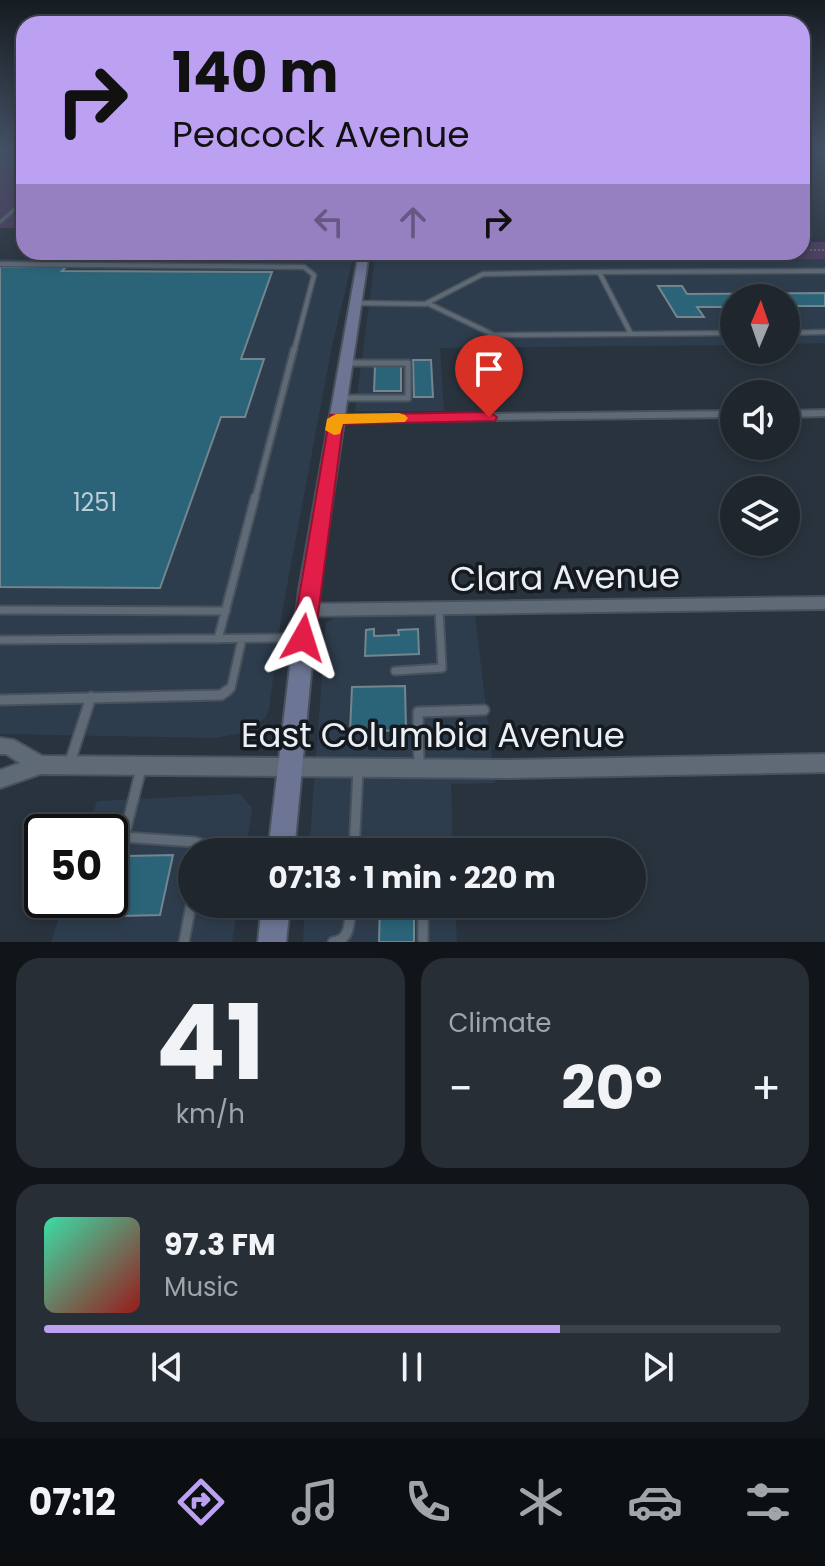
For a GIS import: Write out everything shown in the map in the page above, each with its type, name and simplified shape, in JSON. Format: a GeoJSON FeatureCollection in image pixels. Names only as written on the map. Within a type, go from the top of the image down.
{"type":"FeatureCollection","features":[{"type":"Feature","properties":{"kind":"main road"},"geometry":{"type":"LineString","coordinates":[[282,838],[306,610],[362,260]]}},
{"type":"Feature","properties":{"kind":"main road"},"geometry":{"type":"LineString","coordinates":[[272,942],[275,918]]}},
{"type":"Feature","properties":{"kind":"street"},"geometry":{"type":"LineString","coordinates":[[800,414],[825,413]]}},
{"type":"Feature","properties":{"kind":"street"},"geometry":{"type":"LineString","coordinates":[[336,419],[720,414]]}},
{"type":"Feature","properties":{"kind":"street","name":"Clara Avenue"},"geometry":{"type":"LineString","coordinates":[[306,610],[825,603]]}},
{"type":"Feature","properties":{"kind":"street"},"geometry":{"type":"LineString","coordinates":[[0,746],[8,746],[40,765]]}},
{"type":"Feature","properties":{"kind":"street","name":"East Columbia Avenue"},"geometry":{"type":"LineString","coordinates":[[0,779],[40,765],[70,764],[419,769],[825,763]]}},
{"type":"Feature","properties":{"kind":"lane"},"geometry":{"type":"LineString","coordinates":[[0,222],[15,209]]}},
{"type":"Feature","properties":{"kind":"lane"},"geometry":{"type":"LineString","coordinates":[[0,264],[293,266],[304,267],[314,275],[218,639]]}},
{"type":"Feature","properties":{"kind":"lane"},"geometry":{"type":"LineString","coordinates":[[429,304],[472,276],[483,274],[825,271]]}},
{"type":"Feature","properties":{"kind":"lane"},"geometry":{"type":"LineString","coordinates":[[599,272],[631,334]]}},
{"type":"Feature","properties":{"kind":"lane"},"geometry":{"type":"LineString","coordinates":[[355,303],[429,304],[482,332],[494,335],[720,333]]}},
{"type":"Feature","properties":{"kind":"lane"},"geometry":{"type":"LineString","coordinates":[[800,333],[825,332]]}},
{"type":"Feature","properties":{"kind":"lane"},"geometry":{"type":"LineString","coordinates":[[339,398],[408,398],[408,363],[344,363]]}},
{"type":"Feature","properties":{"kind":"lane"},"geometry":{"type":"LineString","coordinates":[[395,671],[442,668],[439,608]]}},
{"type":"Feature","properties":{"kind":"lane"},"geometry":{"type":"LineString","coordinates":[[0,610],[226,611]]}},
{"type":"Feature","properties":{"kind":"lane"},"geometry":{"type":"LineString","coordinates":[[0,640],[303,638]]}},
{"type":"Feature","properties":{"kind":"lane"},"geometry":{"type":"LineString","coordinates":[[0,700],[221,695],[231,688],[242,639]]}},
{"type":"Feature","properties":{"kind":"lane"},"geometry":{"type":"LineString","coordinates":[[70,764],[91,697]]}},
{"type":"Feature","properties":{"kind":"lane"},"geometry":{"type":"LineString","coordinates":[[419,769],[418,712],[484,710]]}},
{"type":"Feature","properties":{"kind":"lane"},"geometry":{"type":"LineString","coordinates":[[142,765],[124,837],[178,841]]}},
{"type":"Feature","properties":{"kind":"lane"},"geometry":{"type":"LineString","coordinates":[[355,838],[358,767]]}},
{"type":"Feature","properties":{"kind":"lane"},"geometry":{"type":"LineString","coordinates":[[184,942],[189,918]]}},
{"type":"Feature","properties":{"kind":"lane"},"geometry":{"type":"LineString","coordinates":[[333,942],[341,941],[348,934],[350,918]]}},
{"type":"Feature","properties":{"kind":"lane"},"geometry":{"type":"LineString","coordinates":[[423,918],[423,942]]}},
{"type":"Feature","properties":{"kind":"shaded area"},"geometry":{"type":"Polygon","coordinates":[[[0,193],[16,193],[16,228],[0,228],[0,193]]]}},
{"type":"Feature","properties":{"kind":"shaded area"},"geometry":{"type":"Polygon","coordinates":[[[810,242],[825,242],[825,259],[810,259],[810,242]]]}},
{"type":"Feature","properties":{"kind":"shaded area"},"geometry":{"type":"Polygon","coordinates":[[[0,259],[352,262],[332,346],[265,718],[250,731],[216,738],[0,734],[0,259]]]}},
{"type":"Feature","properties":{"kind":"shaded area"},"geometry":{"type":"Polygon","coordinates":[[[825,259],[825,343],[800,344],[800,284],[720,284],[720,345],[440,348],[444,411],[355,411],[375,260],[825,259]]]}},
{"type":"Feature","properties":{"kind":"shaded area"},"geometry":{"type":"Polygon","coordinates":[[[337,260],[662,260],[336,262],[337,260]]]}},
{"type":"Feature","properties":{"kind":"shaded area"},"geometry":{"type":"Polygon","coordinates":[[[340,614],[475,614],[495,783],[451,784],[453,838],[310,838],[326,623],[340,614]]]}},
{"type":"Feature","properties":{"kind":"shaded area"},"geometry":{"type":"Polygon","coordinates":[[[240,794],[252,808],[248,838],[178,838],[178,918],[236,918],[232,942],[51,942],[59,918],[128,918],[128,814],[93,814],[97,801],[240,794]]]}},
{"type":"Feature","properties":{"kind":"shaded area"},"geometry":{"type":"Polygon","coordinates":[[[304,918],[456,918],[457,942],[303,942],[304,918]]]}},
{"type":"Feature","properties":{"kind":"building"},"geometry":{"type":"Polygon","coordinates":[[[0,267],[66,267],[62,271],[272,272],[241,359],[264,359],[245,417],[221,417],[160,588],[0,587],[0,267]]]}},
{"type":"Feature","properties":{"kind":"building"},"geometry":{"type":"Polygon","coordinates":[[[658,286],[682,286],[687,294],[720,294],[720,307],[697,307],[704,317],[677,317],[658,286]]]}},
{"type":"Feature","properties":{"kind":"building"},"geometry":{"type":"Polygon","coordinates":[[[800,293],[825,293],[825,306],[800,306],[800,293]]]}},
{"type":"Feature","properties":{"kind":"building"},"geometry":{"type":"Polygon","coordinates":[[[413,360],[431,360],[433,397],[414,397],[413,360]]]}},
{"type":"Feature","properties":{"kind":"building"},"geometry":{"type":"Polygon","coordinates":[[[401,365],[401,391],[374,391],[375,366],[401,365]]]}},
{"type":"Feature","properties":{"kind":"building"},"geometry":{"type":"Polygon","coordinates":[[[374,629],[374,636],[399,635],[398,630],[418,629],[419,654],[365,656],[366,630],[374,629]]]}},
{"type":"Feature","properties":{"kind":"building"},"geometry":{"type":"Polygon","coordinates":[[[405,686],[406,730],[350,732],[352,687],[405,686]]]}},
{"type":"Feature","properties":{"kind":"building"},"geometry":{"type":"Polygon","coordinates":[[[173,855],[160,915],[128,916],[128,856],[173,855]]]}},
{"type":"Feature","properties":{"kind":"building"},"geometry":{"type":"Polygon","coordinates":[[[380,918],[414,918],[414,942],[379,942],[380,918]]]}},
{"type":"Feature","properties":{"kind":"slow traffic"},"geometry":{"type":"LineString","coordinates":[[334,430],[336,419],[399,418]]}},
{"type":"Feature","properties":{"kind":"route"},"geometry":{"type":"LineString","coordinates":[[303,638],[336,419],[489,417]]}}]}
